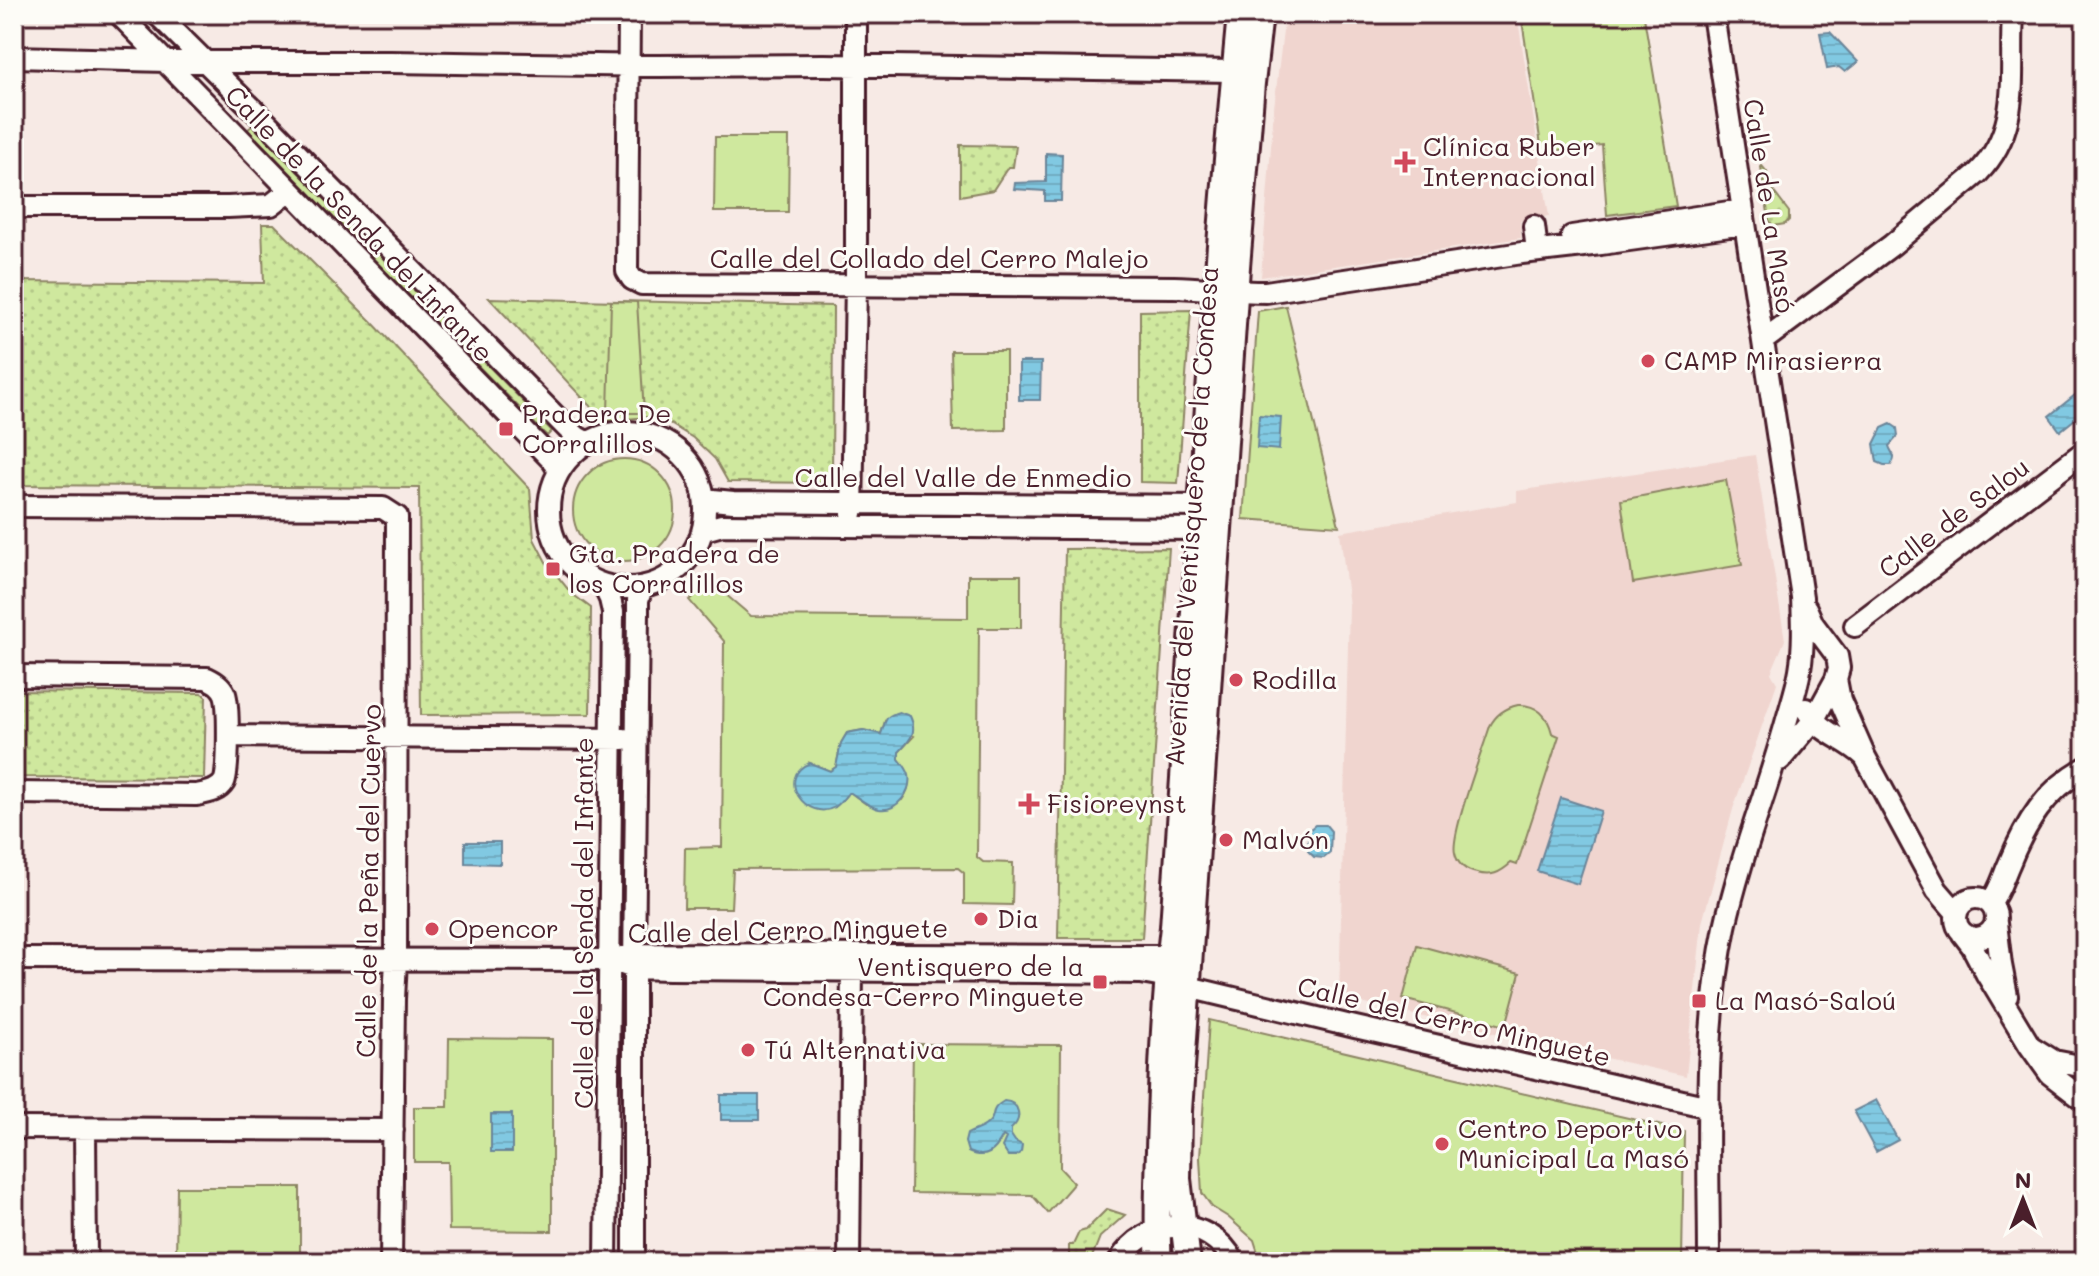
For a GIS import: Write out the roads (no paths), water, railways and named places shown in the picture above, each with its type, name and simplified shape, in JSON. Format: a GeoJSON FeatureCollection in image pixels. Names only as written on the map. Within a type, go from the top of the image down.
{"type":"FeatureCollection","features":[{"type":"Feature","properties":{"kind":"main road","name":"Avenida del Ventisquero de la Condesa"},"geometry":{"type":"LineString","coordinates":[[1159,1262],[1156,1229],[1160,1109],[1175,975],[1243,77],[1240,14]]}},
{"type":"Feature","properties":{"kind":"main road","name":"Avenida del Ventisquero de la Condesa"},"geometry":{"type":"LineString","coordinates":[[1243,77],[1260,14]]}},
{"type":"Feature","properties":{"kind":"main road","name":"Avenida del Ventisquero de la Condesa"},"geometry":{"type":"LineString","coordinates":[[1188,1262],[1179,1188],[1175,975],[1186,741],[1209,518]]}},
{"type":"Feature","properties":{"kind":"street","name":"Calle de la Senda del Infante"},"geometry":{"type":"LineString","coordinates":[[119,14],[553,461],[559,471]]}},
{"type":"Feature","properties":{"kind":"street","name":"Calle de la Senda del Infante"},"geometry":{"type":"LineString","coordinates":[[157,14],[567,428],[588,443]]}},
{"type":"Feature","properties":{"kind":"street"},"geometry":{"type":"LineString","coordinates":[[628,66],[629,14]]}},
{"type":"Feature","properties":{"kind":"street"},"geometry":{"type":"LineString","coordinates":[[845,526],[852,515],[853,503],[856,14]]}},
{"type":"Feature","properties":{"kind":"street","name":"Calle de La Masó"},"geometry":{"type":"LineString","coordinates":[[1709,1262],[1708,1087],[1715,997],[1725,926],[1799,678],[1802,653],[1802,597],[1713,14]]}},
{"type":"Feature","properties":{"kind":"street"},"geometry":{"type":"LineString","coordinates":[[1764,340],[1892,245],[1990,161],[2008,123],[2013,14]]}},
{"type":"Feature","properties":{"kind":"street"},"geometry":{"type":"LineString","coordinates":[[14,57],[204,62],[855,66],[1243,77]]}},
{"type":"Feature","properties":{"kind":"street","name":"Calle del Collado del Cerro Malejo"},"geometry":{"type":"LineString","coordinates":[[628,66],[627,271],[632,279],[642,284],[856,283],[1278,291],[1536,240],[1599,230],[1662,229],[1743,217]]}},
{"type":"Feature","properties":{"kind":"street"},"geometry":{"type":"LineString","coordinates":[[14,207],[271,205],[289,191]]}},
{"type":"Feature","properties":{"kind":"street"},"geometry":{"type":"LineString","coordinates":[[623,432],[654,437],[668,443],[693,467],[705,498],[704,530],[688,560],[657,583],[618,589],[604,586],[587,578],[565,559],[556,544],[550,527],[549,498],[559,471],[569,457],[588,443],[607,434],[623,432]]}},
{"type":"Feature","properties":{"kind":"street","name":"Calle de Salou"},"geometry":{"type":"LineString","coordinates":[[1833,668],[1855,626],[2085,451]]}},
{"type":"Feature","properties":{"kind":"street","name":"Calle del Valle de Enmedio"},"geometry":{"type":"LineString","coordinates":[[705,498],[722,502],[853,503],[1209,518]]}},
{"type":"Feature","properties":{"kind":"street","name":"Calle de la Peña del Cuervo"},"geometry":{"type":"LineString","coordinates":[[14,506],[383,508],[397,517],[396,960],[391,1262]]}},
{"type":"Feature","properties":{"kind":"street","name":"Calle del Valle de Enmedio"},"geometry":{"type":"LineString","coordinates":[[704,530],[722,525],[845,526],[1209,518]]}},
{"type":"Feature","properties":{"kind":"street","name":"Calle de la Senda del Infante"},"geometry":{"type":"LineString","coordinates":[[604,586],[613,612],[606,1262]]}},
{"type":"Feature","properties":{"kind":"street","name":"Calle de la Senda del Infante"},"geometry":{"type":"LineString","coordinates":[[634,1262],[638,600],[642,587]]}},
{"type":"Feature","properties":{"kind":"street","name":"Calle de La Masó"},"geometry":{"type":"LineString","coordinates":[[1773,770],[1813,721],[1833,668],[1802,597]]}},
{"type":"Feature","properties":{"kind":"street"},"geometry":{"type":"LineString","coordinates":[[1802,653],[1809,648],[1833,668],[1840,700],[1865,757],[1937,890],[1956,912]]}},
{"type":"Feature","properties":{"kind":"street"},"geometry":{"type":"LineString","coordinates":[[1799,678],[1811,691],[1818,692],[1833,668]]}},
{"type":"Feature","properties":{"kind":"street"},"geometry":{"type":"LineString","coordinates":[[14,676],[207,678],[220,685],[227,697],[228,736],[224,783],[207,793],[14,793]]}},
{"type":"Feature","properties":{"kind":"street"},"geometry":{"type":"LineString","coordinates":[[1799,678],[1804,704],[1813,721],[1865,757]]}},
{"type":"Feature","properties":{"kind":"street"},"geometry":{"type":"LineString","coordinates":[[228,736],[637,739]]}},
{"type":"Feature","properties":{"kind":"street"},"geometry":{"type":"LineString","coordinates":[[1962,933],[1975,938],[1988,934],[1998,891],[2024,832],[2045,799],[2085,768]]}},
{"type":"Feature","properties":{"kind":"street"},"geometry":{"type":"LineString","coordinates":[[2026,1040],[2007,996],[1993,913],[1985,899],[1971,898],[1959,906],[1956,923],[2026,1040],[2049,1059],[2082,1073],[2081,1090],[2085,1100]]}},
{"type":"Feature","properties":{"kind":"street","name":"Calle del Cerro Minguete"},"geometry":{"type":"LineString","coordinates":[[14,959],[610,960],[852,970],[1175,975]]}},
{"type":"Feature","properties":{"kind":"street","name":"Calle del Cerro Minguete"},"geometry":{"type":"LineString","coordinates":[[634,961],[1175,975],[1709,1107]]}},
{"type":"Feature","properties":{"kind":"street"},"geometry":{"type":"LineString","coordinates":[[849,1262],[852,970]]}},
{"type":"Feature","properties":{"kind":"street"},"geometry":{"type":"LineString","coordinates":[[14,1128],[393,1130]]}},
{"type":"Feature","properties":{"kind":"street"},"geometry":{"type":"LineString","coordinates":[[85,1129],[86,1262]]}},
{"type":"Feature","properties":{"kind":"street"},"geometry":{"type":"LineString","coordinates":[[1119,1262],[1126,1250],[1141,1237],[1156,1229],[1184,1227],[1205,1231],[1227,1250],[1234,1262]]}},
{"type":"Feature","properties":{"kind":"water"},"geometry":{"type":"Polygon","coordinates":[[[1830,32],[1858,62],[1845,72],[1839,67],[1827,69],[1820,33],[1830,32]]]}},
{"type":"Feature","properties":{"kind":"water"},"geometry":{"type":"Polygon","coordinates":[[[1046,153],[1062,154],[1061,201],[1045,201],[1045,191],[1014,189],[1015,183],[1046,182],[1046,153]]]}},
{"type":"Feature","properties":{"kind":"water"},"geometry":{"type":"Polygon","coordinates":[[[1019,362],[1041,362],[1040,400],[1019,400],[1019,362]]]}},
{"type":"Feature","properties":{"kind":"water"},"geometry":{"type":"Polygon","coordinates":[[[2080,391],[2085,398],[2085,411],[2060,431],[2049,416],[2080,391]]]}},
{"type":"Feature","properties":{"kind":"water"},"geometry":{"type":"Polygon","coordinates":[[[1259,415],[1281,417],[1279,450],[1257,448],[1259,415]]]}},
{"type":"Feature","properties":{"kind":"water"},"geometry":{"type":"Polygon","coordinates":[[[1891,424],[1897,428],[1898,436],[1889,446],[1893,462],[1884,465],[1877,462],[1874,444],[1882,428],[1891,424]]]}},
{"type":"Feature","properties":{"kind":"water"},"geometry":{"type":"Polygon","coordinates":[[[899,712],[910,716],[913,732],[899,752],[909,781],[906,794],[897,804],[879,809],[848,793],[837,806],[824,810],[805,804],[795,787],[795,778],[800,770],[810,763],[830,771],[836,767],[841,743],[847,733],[863,730],[881,734],[888,717],[899,712]]]}},
{"type":"Feature","properties":{"kind":"water"},"geometry":{"type":"Polygon","coordinates":[[[1561,798],[1601,811],[1578,884],[1537,871],[1561,798]]]}},
{"type":"Feature","properties":{"kind":"water"},"geometry":{"type":"Polygon","coordinates":[[[1315,825],[1326,825],[1331,831],[1330,853],[1324,858],[1314,857],[1308,851],[1309,830],[1315,825]]]}},
{"type":"Feature","properties":{"kind":"water"},"geometry":{"type":"Polygon","coordinates":[[[465,842],[500,842],[500,864],[465,863],[465,842]]]}},
{"type":"Feature","properties":{"kind":"water"},"geometry":{"type":"Polygon","coordinates":[[[721,1095],[759,1095],[759,1120],[721,1120],[721,1095]]]}},
{"type":"Feature","properties":{"kind":"water"},"geometry":{"type":"Polygon","coordinates":[[[1876,1100],[1898,1140],[1876,1152],[1854,1111],[1876,1100]]]}},
{"type":"Feature","properties":{"kind":"water"},"geometry":{"type":"Polygon","coordinates":[[[1004,1101],[1014,1104],[1018,1112],[1011,1135],[1022,1145],[1021,1152],[1008,1156],[1002,1147],[1006,1138],[1003,1136],[997,1146],[985,1155],[968,1152],[965,1142],[967,1134],[987,1124],[1004,1101]]]}},
{"type":"Feature","properties":{"kind":"water"},"geometry":{"type":"Polygon","coordinates":[[[491,1114],[512,1114],[512,1152],[491,1152],[491,1114]]]}},
{"type":"Feature","properties":{"kind":"place","name":"Clínica Ruber Internacional"},"geometry":{"type":"Point","coordinates":[1405,162]}},
{"type":"Feature","properties":{"kind":"place","name":"CAMP Mirasierra"},"geometry":{"type":"Point","coordinates":[1648,361]}},
{"type":"Feature","properties":{"kind":"place","name":"Pradera De Corralillos"},"geometry":{"type":"Point","coordinates":[506,429]}},
{"type":"Feature","properties":{"kind":"place","name":"Gta. Pradera de los Corralillos"},"geometry":{"type":"Point","coordinates":[553,569]}},
{"type":"Feature","properties":{"kind":"place","name":"Rodilla"},"geometry":{"type":"Point","coordinates":[1236,680]}},
{"type":"Feature","properties":{"kind":"place","name":"Fisioreynst"},"geometry":{"type":"Point","coordinates":[1029,804]}},
{"type":"Feature","properties":{"kind":"place","name":"Malvón"},"geometry":{"type":"Point","coordinates":[1226,840]}},
{"type":"Feature","properties":{"kind":"place","name":"Dia"},"geometry":{"type":"Point","coordinates":[981,919]}},
{"type":"Feature","properties":{"kind":"place","name":"Opencor"},"geometry":{"type":"Point","coordinates":[432,929]}},
{"type":"Feature","properties":{"kind":"place","name":"Ventisquero de la Condesa-Cerro Minguete"},"geometry":{"type":"Point","coordinates":[1100,982]}},
{"type":"Feature","properties":{"kind":"place","name":"La Masó-Saloú"},"geometry":{"type":"Point","coordinates":[1699,1001]}},
{"type":"Feature","properties":{"kind":"place","name":"Tú Alternativa"},"geometry":{"type":"Point","coordinates":[748,1050]}},
{"type":"Feature","properties":{"kind":"place","name":"Centro Deportivo Municipal La Masó"},"geometry":{"type":"Point","coordinates":[1442,1144]}}]}
